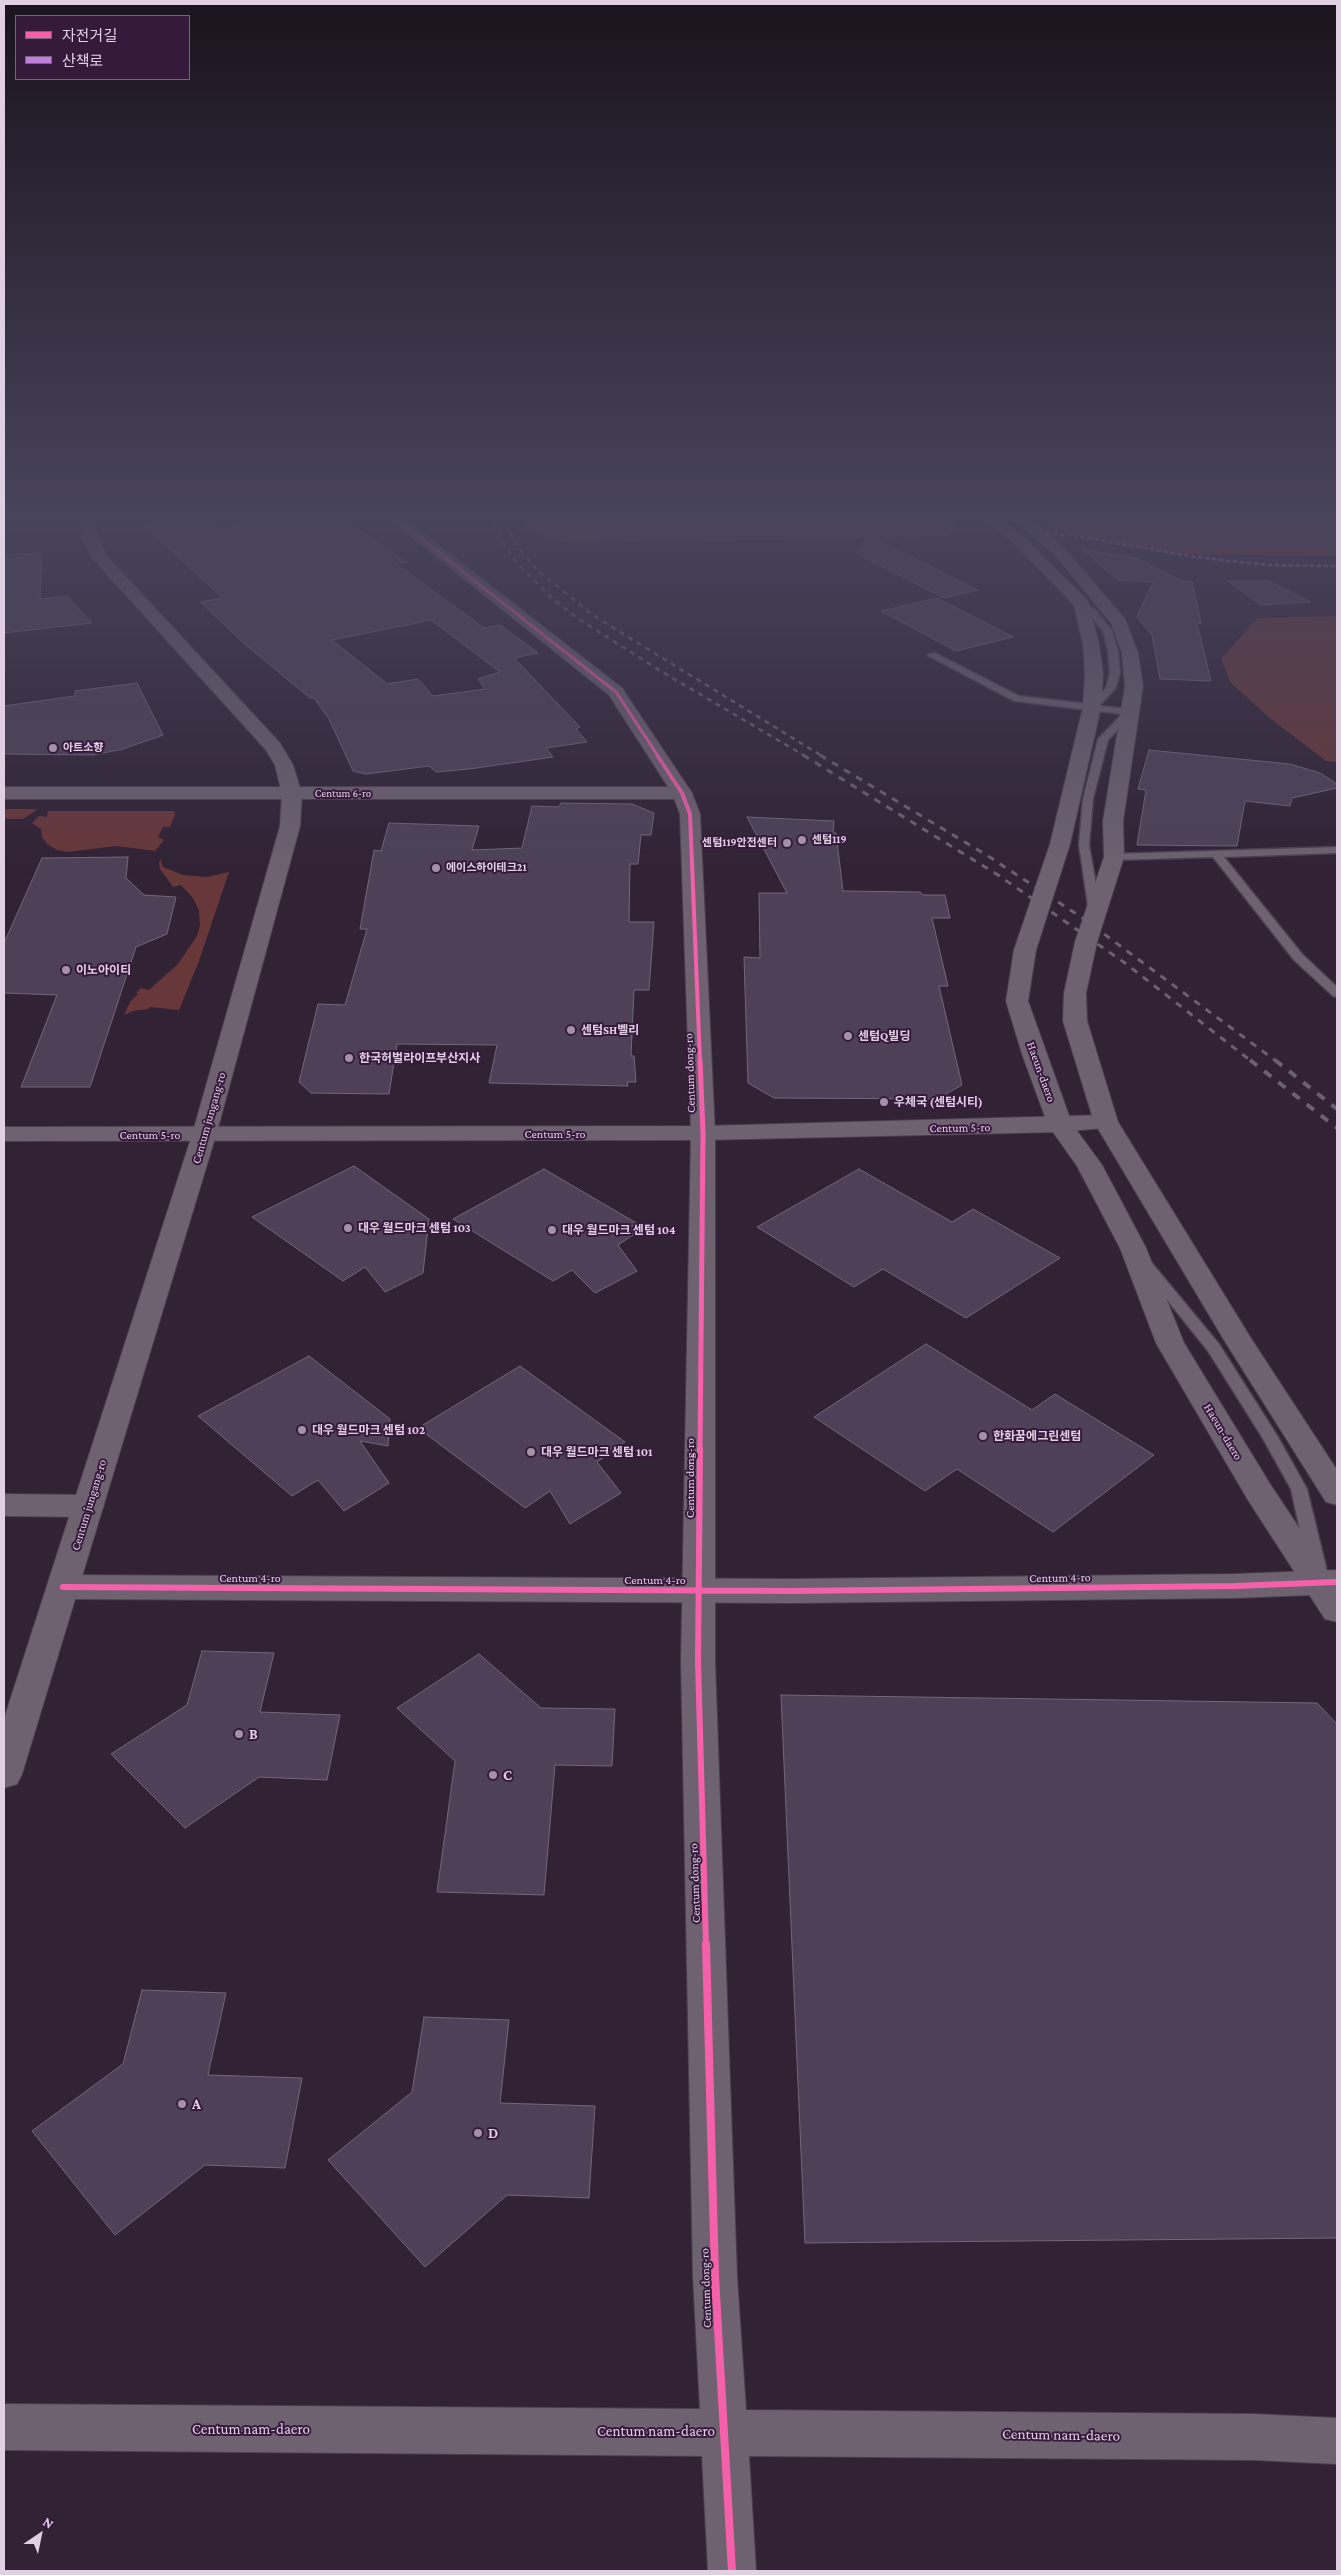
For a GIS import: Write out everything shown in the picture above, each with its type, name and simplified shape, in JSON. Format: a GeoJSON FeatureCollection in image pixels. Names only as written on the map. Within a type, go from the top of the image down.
{"type":"FeatureCollection","features":[{"type":"Feature","properties":{"kind":"main road","name":"Centum jungang-ro"},"geometry":{"type":"LineString","coordinates":[[4,1774],[204,1135],[290,826],[292,794],[284,765],[273,747],[170,635]]}},
{"type":"Feature","properties":{"kind":"main road","name":"Centum dong-ro"},"geometry":{"type":"LineString","coordinates":[[544,635],[616,692],[682,792],[690,814],[703,1133],[698,1661],[715,2258],[722,2432],[732,2571]]}},
{"type":"Feature","properties":{"kind":"main road","name":"Haeun-daero"},"geometry":{"type":"LineString","coordinates":[[1089,635],[1094,674],[1092,707],[1060,844],[1025,950],[1017,1001],[1060,1126],[1089,1165],[1133,1248],[1170,1343],[1259,1492],[1329,1583],[1337,1610]]}},
{"type":"Feature","properties":{"kind":"main road"},"geometry":{"type":"LineString","coordinates":[[1124,635],[1130,653],[1134,686],[1113,821],[1114,856],[1086,942],[1075,993],[1075,1021],[1106,1122],[1238,1340],[1337,1494]]}},
{"type":"Feature","properties":{"kind":"main road","name":"Centum 6-ro"},"geometry":{"type":"LineString","coordinates":[[4,794],[682,792]]}},
{"type":"Feature","properties":{"kind":"main road","name":"Centum 5-ro"},"geometry":{"type":"LineString","coordinates":[[4,1134],[703,1133],[1060,1126],[1106,1122]]}},
{"type":"Feature","properties":{"kind":"main road"},"geometry":{"type":"LineString","coordinates":[[4,1505],[88,1506]]}},
{"type":"Feature","properties":{"kind":"main road","name":"Centum 4-ro"},"geometry":{"type":"LineString","coordinates":[[63,1587],[699,1590],[1206,1587],[1329,1583]]}},
{"type":"Feature","properties":{"kind":"main road"},"geometry":{"type":"LineString","coordinates":[[1254,2437],[1337,2426]]}},
{"type":"Feature","properties":{"kind":"main road","name":"Centum nam-daero"},"geometry":{"type":"LineString","coordinates":[[4,2427],[1254,2437],[1337,2441]]}},
{"type":"Feature","properties":{"kind":"lane"},"geometry":{"type":"LineString","coordinates":[[932,655],[1017,698],[1129,712]]}},
{"type":"Feature","properties":{"kind":"lane"},"geometry":{"type":"LineString","coordinates":[[1095,914],[1084,845],[1085,818],[1103,739],[1129,712]]}},
{"type":"Feature","properties":{"kind":"lane"},"geometry":{"type":"LineString","coordinates":[[1114,856],[1337,850]]}},
{"type":"Feature","properties":{"kind":"lane"},"geometry":{"type":"LineString","coordinates":[[1215,853],[1298,957],[1337,993]]}},
{"type":"Feature","properties":{"kind":"shaded area"},"geometry":{"type":"Polygon","coordinates":[[[1242,635],[1337,635],[1337,762],[1326,761],[1271,719],[1231,683],[1221,659],[1242,635]]]}},
{"type":"Feature","properties":{"kind":"shaded area"},"geometry":{"type":"Polygon","coordinates":[[[4,809],[37,810],[23,819],[4,819],[4,809]]]}},
{"type":"Feature","properties":{"kind":"shaded area"},"geometry":{"type":"Polygon","coordinates":[[[48,811],[174,811],[175,815],[170,827],[163,827],[158,837],[164,840],[155,851],[116,846],[67,852],[57,850],[47,844],[42,837],[41,829],[32,823],[39,816],[47,817],[48,811]]]}},
{"type":"Feature","properties":{"kind":"shaded area"},"geometry":{"type":"Polygon","coordinates":[[[162,858],[163,867],[183,875],[207,877],[229,872],[199,961],[179,1010],[150,1007],[124,1015],[130,1002],[141,988],[149,990],[178,964],[197,936],[200,926],[199,911],[193,898],[181,885],[173,887],[160,869],[159,862],[162,858]]]}},
{"type":"Feature","properties":{"kind":"building"},"geometry":{"type":"Polygon","coordinates":[[[235,635],[356,635],[332,640],[387,684],[418,679],[433,696],[485,689],[478,679],[500,672],[451,635],[514,635],[538,653],[514,658],[580,727],[576,729],[587,742],[546,748],[553,757],[469,769],[436,772],[429,766],[366,774],[353,771],[329,719],[314,698],[310,698],[235,635]]]}},
{"type":"Feature","properties":{"kind":"building"},"geometry":{"type":"Polygon","coordinates":[[[926,635],[1009,635],[1013,637],[956,651],[926,635]]]}},
{"type":"Feature","properties":{"kind":"building"},"geometry":{"type":"Polygon","coordinates":[[[1152,635],[1200,635],[1211,681],[1160,679],[1152,635]]]}},
{"type":"Feature","properties":{"kind":"building"},"geometry":{"type":"Polygon","coordinates":[[[137,683],[163,735],[123,749],[93,755],[4,754],[4,706],[75,696],[75,691],[137,683]]]}},
{"type":"Feature","properties":{"kind":"building"},"geometry":{"type":"Polygon","coordinates":[[[1149,750],[1290,764],[1320,773],[1337,784],[1337,788],[1292,798],[1290,806],[1245,801],[1237,846],[1137,845],[1146,790],[1138,789],[1149,750]]]}},
{"type":"Feature","properties":{"kind":"building"},"geometry":{"type":"Polygon","coordinates":[[[561,803],[632,804],[654,813],[651,835],[641,835],[638,864],[630,864],[629,922],[654,922],[649,990],[634,990],[631,1056],[634,1056],[636,1082],[627,1082],[628,1086],[489,1083],[497,1045],[397,1044],[389,1094],[311,1093],[299,1082],[318,1004],[345,1005],[367,929],[360,929],[374,850],[381,851],[389,823],[479,826],[472,850],[522,848],[532,806],[559,807],[561,803]]]}},
{"type":"Feature","properties":{"kind":"building","name":"센텀Q빌딩"},"geometry":{"type":"Polygon","coordinates":[[[747,817],[834,821],[833,833],[836,833],[843,891],[920,892],[923,895],[945,895],[950,918],[932,918],[948,986],[939,986],[962,1085],[937,1099],[774,1098],[748,1083],[744,957],[760,958],[759,893],[787,893],[747,817]]]}},
{"type":"Feature","properties":{"kind":"building","name":"이노아이티"},"geometry":{"type":"Polygon","coordinates":[[[128,857],[126,878],[144,895],[176,897],[167,934],[136,947],[90,1087],[21,1087],[57,995],[4,993],[4,943],[42,858],[128,857]]]}},
{"type":"Feature","properties":{"kind":"building","name":"대우 월드마크 센텀 103"},"geometry":{"type":"Polygon","coordinates":[[[354,1166],[429,1219],[423,1273],[385,1292],[365,1267],[343,1281],[252,1217],[354,1166]]]}},
{"type":"Feature","properties":{"kind":"building","name":"대우 월드마크 센텀 104"},"geometry":{"type":"Polygon","coordinates":[[[544,1169],[638,1224],[630,1227],[636,1233],[618,1245],[637,1271],[595,1293],[572,1270],[553,1281],[453,1219],[544,1169]]]}},
{"type":"Feature","properties":{"kind":"building"},"geometry":{"type":"Polygon","coordinates":[[[859,1169],[952,1222],[973,1209],[1060,1258],[966,1318],[883,1269],[854,1287],[757,1227],[859,1169]]]}},
{"type":"Feature","properties":{"kind":"building","name":"한화꿈에그린센텀"},"geometry":{"type":"Polygon","coordinates":[[[926,1344],[1032,1410],[1055,1394],[1154,1455],[1053,1532],[957,1469],[925,1491],[814,1417],[926,1344]]]}},
{"type":"Feature","properties":{"kind":"building","name":"대우 월드마크 센텀 102"},"geometry":{"type":"Polygon","coordinates":[[[309,1356],[390,1419],[388,1446],[360,1441],[389,1483],[344,1511],[318,1480],[292,1496],[198,1416],[309,1356]]]}},
{"type":"Feature","properties":{"kind":"building","name":"대우 월드마크 센텀 101"},"geometry":{"type":"Polygon","coordinates":[[[520,1366],[625,1442],[597,1462],[621,1493],[570,1524],[550,1491],[525,1508],[418,1428],[520,1366]]]}},
{"type":"Feature","properties":{"kind":"building","name":"B"},"geometry":{"type":"Polygon","coordinates":[[[202,1651],[274,1653],[260,1712],[340,1715],[327,1780],[259,1777],[185,1828],[111,1754],[187,1705],[202,1651]]]}},
{"type":"Feature","properties":{"kind":"building","name":"C"},"geometry":{"type":"Polygon","coordinates":[[[479,1654],[541,1708],[615,1709],[612,1766],[555,1765],[544,1895],[437,1892],[455,1761],[397,1708],[479,1654]]]}},
{"type":"Feature","properties":{"kind":"building"},"geometry":{"type":"Polygon","coordinates":[[[781,1695],[1317,1703],[1337,1724],[1337,2238],[805,2243],[781,1695]]]}},
{"type":"Feature","properties":{"kind":"building","name":"A"},"geometry":{"type":"Polygon","coordinates":[[[142,1990],[226,1993],[208,2075],[302,2078],[285,2168],[205,2165],[115,2235],[32,2131],[123,2064],[142,1990]]]}},
{"type":"Feature","properties":{"kind":"building","name":"D"},"geometry":{"type":"Polygon","coordinates":[[[424,2017],[509,2020],[500,2103],[595,2106],[589,2198],[507,2195],[425,2267],[328,2160],[412,2092],[424,2017]]]}},
{"type":"Feature","properties":{"kind":"railway"},"geometry":{"type":"LineString","coordinates":[[604,635],[664,673],[805,756]]}},
{"type":"Feature","properties":{"kind":"railway"},"geometry":{"type":"LineString","coordinates":[[625,635],[822,756]]}},
{"type":"Feature","properties":{"kind":"railway"},"geometry":{"type":"LineString","coordinates":[[803,755],[998,875],[1125,963],[1251,1061]]}},
{"type":"Feature","properties":{"kind":"railway"},"geometry":{"type":"LineString","coordinates":[[820,755],[988,856],[1081,917],[1276,1061]]}},
{"type":"Feature","properties":{"kind":"railway"},"geometry":{"type":"LineString","coordinates":[[1250,1060],[1337,1128]]}},
{"type":"Feature","properties":{"kind":"railway"},"geometry":{"type":"LineString","coordinates":[[1275,1060],[1337,1109]]}},
{"type":"Feature","properties":{"kind":"cycle path"},"geometry":{"type":"LineString","coordinates":[[544,635],[616,692],[682,793],[690,814],[703,1133],[698,1661],[715,2277],[732,2571]]}},
{"type":"Feature","properties":{"kind":"cycle path"},"geometry":{"type":"LineString","coordinates":[[63,1587],[792,1591],[1235,1586],[1337,1582]]}},
{"type":"Feature","properties":{"kind":"place","name":"아트소향"},"geometry":{"type":"Point","coordinates":[53,748]}},
{"type":"Feature","properties":{"kind":"place","name":"센텀119"},"geometry":{"type":"Point","coordinates":[802,840]}},
{"type":"Feature","properties":{"kind":"place","name":"센텀119안전센터"},"geometry":{"type":"Point","coordinates":[787,843]}},
{"type":"Feature","properties":{"kind":"place","name":"에이스하이테크21"},"geometry":{"type":"Point","coordinates":[436,868]}},
{"type":"Feature","properties":{"kind":"place","name":"이노아이티"},"geometry":{"type":"Point","coordinates":[66,970]}},
{"type":"Feature","properties":{"kind":"place","name":"센텀SH벨리"},"geometry":{"type":"Point","coordinates":[571,1030]}},
{"type":"Feature","properties":{"kind":"place","name":"센텀Q빌딩"},"geometry":{"type":"Point","coordinates":[848,1036]}},
{"type":"Feature","properties":{"kind":"place","name":"한국허벌라이프부산지사"},"geometry":{"type":"Point","coordinates":[349,1058]}},
{"type":"Feature","properties":{"kind":"place","name":"우체국 (센텀시티)"},"geometry":{"type":"Point","coordinates":[884,1102]}},
{"type":"Feature","properties":{"kind":"place","name":"대우 월드마크 센텀 103"},"geometry":{"type":"Point","coordinates":[348,1228]}},
{"type":"Feature","properties":{"kind":"place","name":"대우 월드마크 센텀 104"},"geometry":{"type":"Point","coordinates":[552,1230]}},
{"type":"Feature","properties":{"kind":"place","name":"대우 월드마크 센텀 102"},"geometry":{"type":"Point","coordinates":[302,1430]}},
{"type":"Feature","properties":{"kind":"place","name":"한화꿈에그린센텀"},"geometry":{"type":"Point","coordinates":[983,1436]}},
{"type":"Feature","properties":{"kind":"place","name":"대우 월드마크 센텀 101"},"geometry":{"type":"Point","coordinates":[531,1452]}},
{"type":"Feature","properties":{"kind":"place","name":"B"},"geometry":{"type":"Point","coordinates":[239,1734]}},
{"type":"Feature","properties":{"kind":"place","name":"C"},"geometry":{"type":"Point","coordinates":[493,1775]}},
{"type":"Feature","properties":{"kind":"place","name":"A"},"geometry":{"type":"Point","coordinates":[182,2104]}},
{"type":"Feature","properties":{"kind":"place","name":"D"},"geometry":{"type":"Point","coordinates":[478,2133]}}]}
